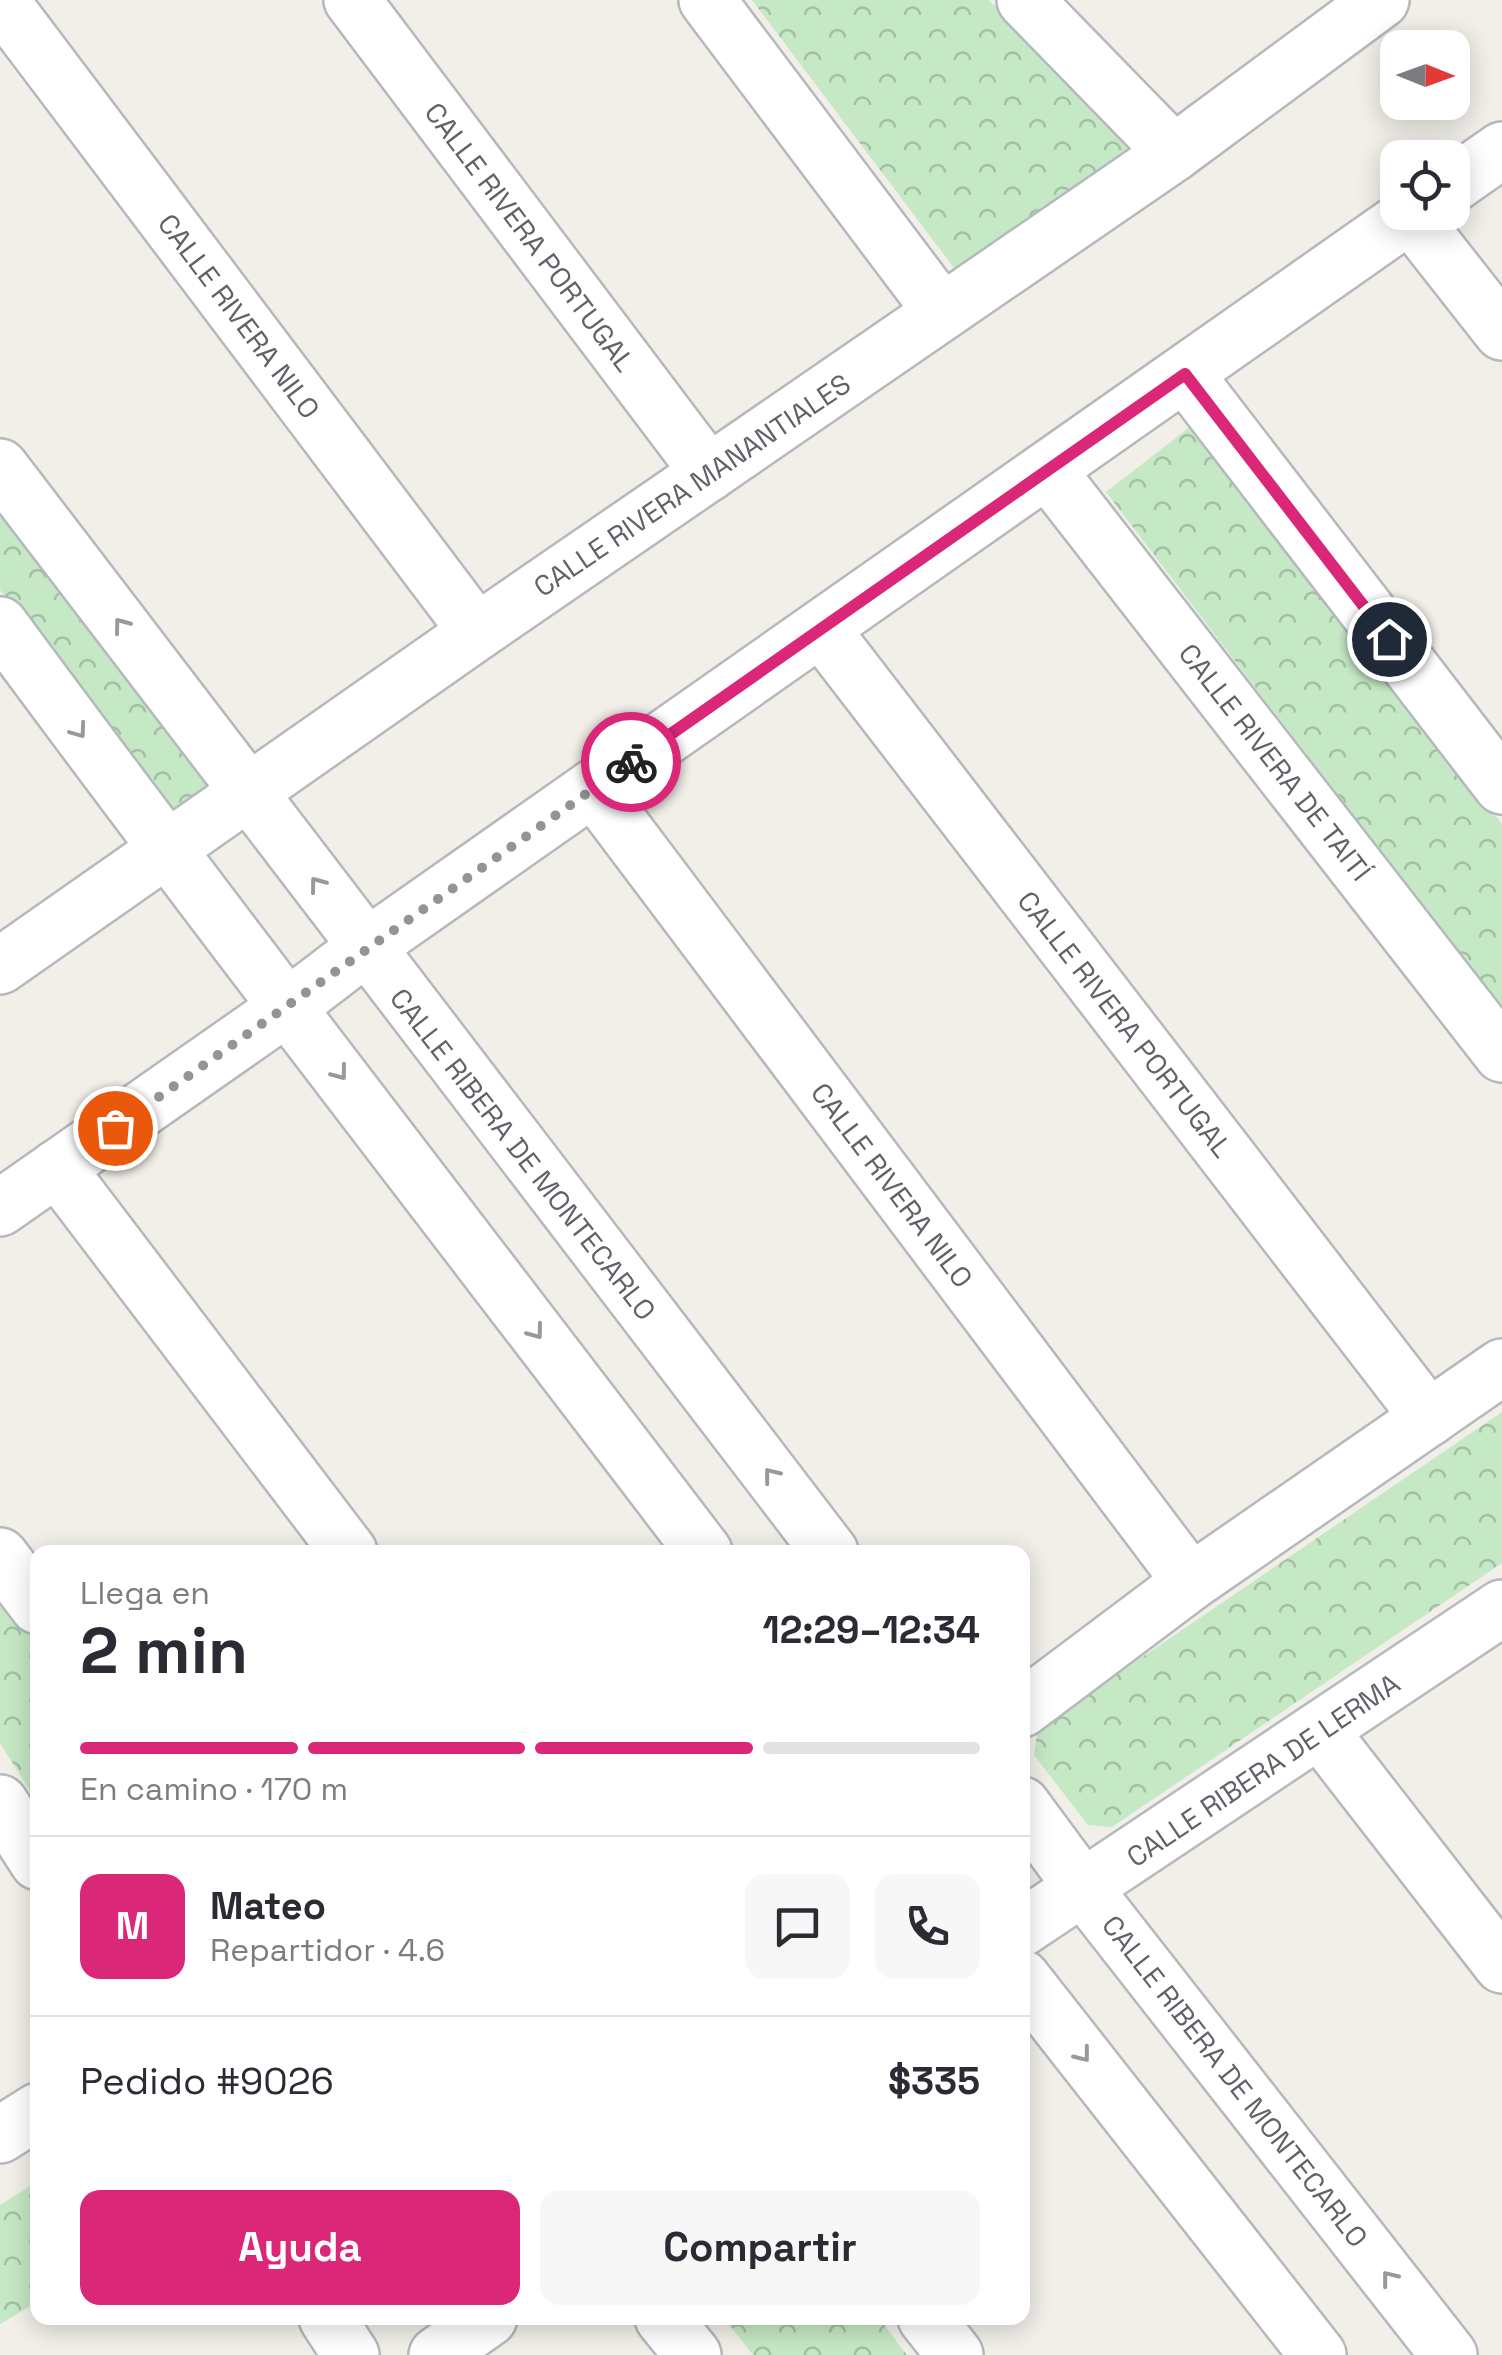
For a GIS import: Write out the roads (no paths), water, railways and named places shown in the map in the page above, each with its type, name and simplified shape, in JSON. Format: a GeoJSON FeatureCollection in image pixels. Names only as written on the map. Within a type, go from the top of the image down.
{"type":"FeatureCollection","features":[{"type":"Feature","properties":{"kind":"street","name":"CALLE RIVERA NILO"},"geometry":{"type":"LineString","coordinates":[[0,0],[477,632]]}},
{"type":"Feature","properties":{"kind":"street","name":"CALLE RIVERA PORTUGAL"},"geometry":{"type":"LineString","coordinates":[[352,0],[709,473]]}},
{"type":"Feature","properties":{"kind":"street"},"geometry":{"type":"LineString","coordinates":[[707,0],[942,312]]}},
{"type":"Feature","properties":{"kind":"street"},"geometry":{"type":"LineString","coordinates":[[1024,0],[1174,153]]}},
{"type":"Feature","properties":{"kind":"street","name":"CALLE RIVERA MANANTIALES"},"geometry":{"type":"LineString","coordinates":[[0,966],[477,632],[1174,153],[1382,0]]}},
{"type":"Feature","properties":{"kind":"street"},"geometry":{"type":"LineString","coordinates":[[1470,173],[1502,150]]}},
{"type":"Feature","properties":{"kind":"street"},"geometry":{"type":"LineString","coordinates":[[0,1208],[1389,230]]}},
{"type":"Feature","properties":{"kind":"street"},"geometry":{"type":"LineString","coordinates":[[1441,230],[1502,332]]}},
{"type":"Feature","properties":{"kind":"street"},"geometry":{"type":"LineString","coordinates":[[1185,374],[1502,786]]}},
{"type":"Feature","properties":{"kind":"street","name":"CALLE RIBERA DE MONTECARLO"},"geometry":{"type":"LineString","coordinates":[[0,467],[825,1545]]}},
{"type":"Feature","properties":{"kind":"street","name":"CALLE RIVERA DE TAITÍ"},"geometry":{"type":"LineString","coordinates":[[1048,471],[1502,1054]]}},
{"type":"Feature","properties":{"kind":"street"},"geometry":{"type":"LineString","coordinates":[[0,625],[167,851],[699,1545]]}},
{"type":"Feature","properties":{"kind":"street","name":"CALLE RIVERA PORTUGAL"},"geometry":{"type":"LineString","coordinates":[[822,630],[1428,1418]]}},
{"type":"Feature","properties":{"kind":"street","name":"CALLE RIVERA NILO"},"geometry":{"type":"LineString","coordinates":[[593,788],[1191,1582]]}},
{"type":"Feature","properties":{"kind":"street"},"geometry":{"type":"LineString","coordinates":[[57,1168],[344,1545]]}},
{"type":"Feature","properties":{"kind":"street"},"geometry":{"type":"LineString","coordinates":[[1030,1702],[1191,1582],[1502,1368]]}},
{"type":"Feature","properties":{"kind":"street"},"geometry":{"type":"LineString","coordinates":[[0,1556],[30,1595]]}},
{"type":"Feature","properties":{"kind":"street","name":"CALLE RIBERA DE LERMA"},"geometry":{"type":"LineString","coordinates":[[1030,1923],[1502,1608]]}},
{"type":"Feature","properties":{"kind":"street"},"geometry":{"type":"LineString","coordinates":[[1320,1732],[1502,1965]]}},
{"type":"Feature","properties":{"kind":"street"},"geometry":{"type":"LineString","coordinates":[[0,1803],[30,1850]]}},
{"type":"Feature","properties":{"kind":"street","name":"CALLE RIBERA DE MONTECARLO"},"geometry":{"type":"LineString","coordinates":[[1030,1816],[1450,2355]]}},
{"type":"Feature","properties":{"kind":"street"},"geometry":{"type":"LineString","coordinates":[[1030,1988],[1318,2355]]}},
{"type":"Feature","properties":{"kind":"street"},"geometry":{"type":"LineString","coordinates":[[0,2135],[30,2116]]}},
{"type":"Feature","properties":{"kind":"street"},"geometry":{"type":"LineString","coordinates":[[332,2325],[351,2355]]}},
{"type":"Feature","properties":{"kind":"street"},"geometry":{"type":"LineString","coordinates":[[436,2355],[479,2325]]}},
{"type":"Feature","properties":{"kind":"street"},"geometry":{"type":"LineString","coordinates":[[668,2325],[692,2355]]}},
{"type":"Feature","properties":{"kind":"street"},"geometry":{"type":"LineString","coordinates":[[932,2325],[956,2355]]}}]}
